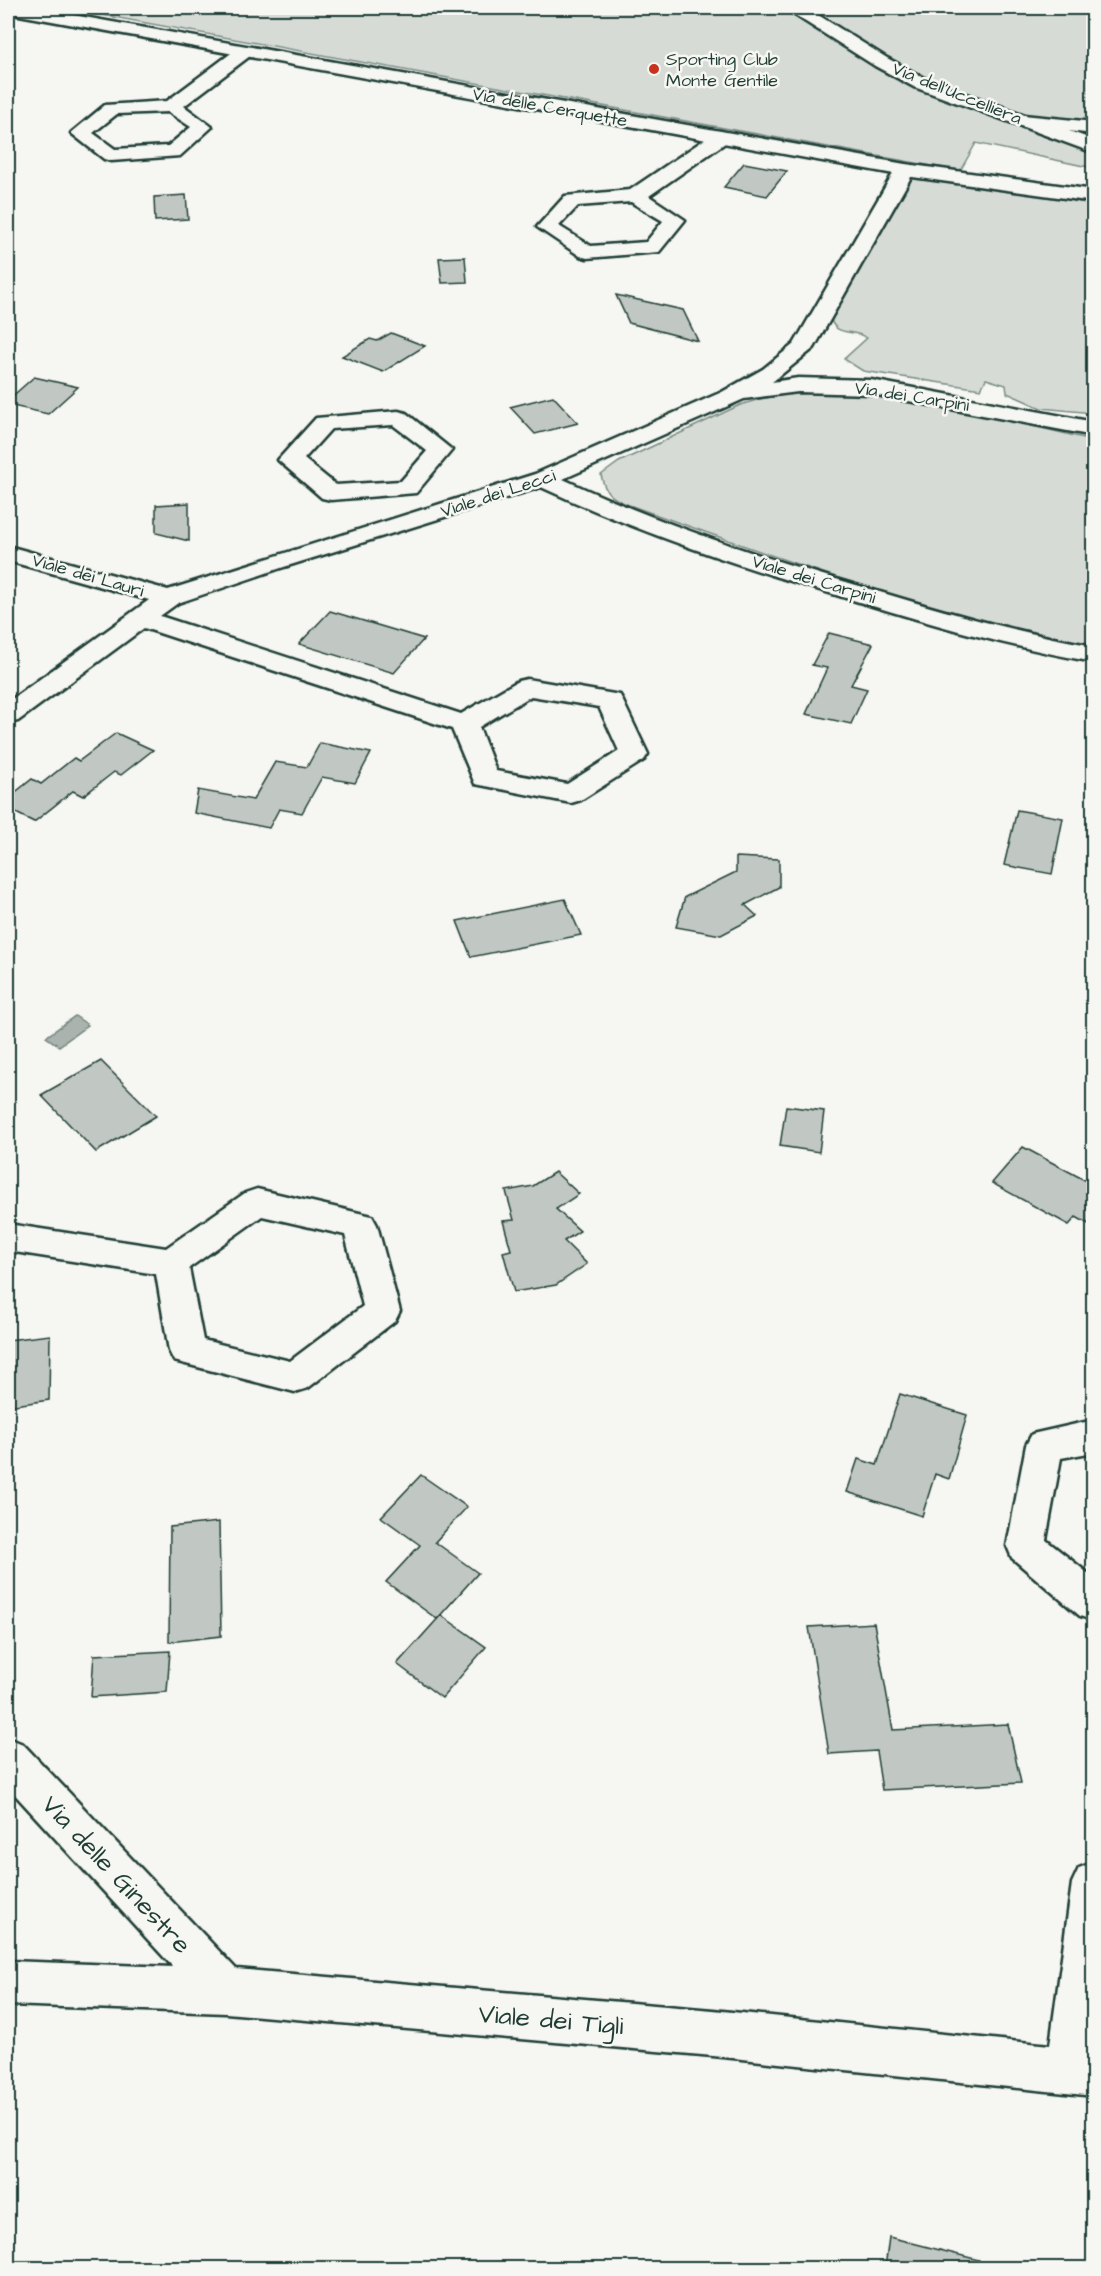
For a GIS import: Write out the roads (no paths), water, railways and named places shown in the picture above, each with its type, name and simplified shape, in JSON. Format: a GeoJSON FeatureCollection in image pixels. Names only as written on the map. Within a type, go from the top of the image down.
{"type":"FeatureCollection","features":[{"type":"Feature","properties":{"kind":"street","name":"Via delle Cerquette"},"geometry":{"type":"LineString","coordinates":[[8,8],[905,170],[1094,196]]}},
{"type":"Feature","properties":{"kind":"street","name":"Via dell'Uccelliera"},"geometry":{"type":"LineString","coordinates":[[796,8],[881,62],[914,80],[1094,147]]}},
{"type":"Feature","properties":{"kind":"street"},"geometry":{"type":"LineString","coordinates":[[172,106],[203,127],[173,152],[111,155],[81,133],[112,109],[172,106],[244,51]]}},
{"type":"Feature","properties":{"kind":"street"},"geometry":{"type":"LineString","coordinates":[[1023,121],[1094,128]]}},
{"type":"Feature","properties":{"kind":"street"},"geometry":{"type":"LineString","coordinates":[[635,196],[675,220],[652,248],[587,252],[547,227],[572,200],[635,196],[721,137]]}},
{"type":"Feature","properties":{"kind":"street","name":"Viale dei Lecci"},"geometry":{"type":"LineString","coordinates":[[8,715],[169,598],[275,562],[543,479],[730,397],[771,374],[803,348],[905,170]]}},
{"type":"Feature","properties":{"kind":"street"},"geometry":{"type":"LineString","coordinates":[[803,348],[835,374],[871,387]]}},
{"type":"Feature","properties":{"kind":"street","name":"Via dei Carpini"},"geometry":{"type":"LineString","coordinates":[[730,397],[798,385],[871,387],[1094,429]]}},
{"type":"Feature","properties":{"kind":"street"},"geometry":{"type":"LineString","coordinates":[[398,418],[440,450],[408,488],[332,493],[290,460],[324,423],[398,418]]}},
{"type":"Feature","properties":{"kind":"street","name":"Viale dei Carpini"},"geometry":{"type":"LineString","coordinates":[[543,479],[598,505],[800,576],[1012,638],[1094,654]]}},
{"type":"Feature","properties":{"kind":"street"},"geometry":{"type":"LineString","coordinates":[[408,488],[427,515]]}},
{"type":"Feature","properties":{"kind":"street","name":"Viale dei Lauri"},"geometry":{"type":"LineString","coordinates":[[8,553],[169,598]]}},
{"type":"Feature","properties":{"kind":"street"},"geometry":{"type":"LineString","coordinates":[[142,619],[464,724],[527,687],[610,701],[634,754],[571,794],[485,778],[464,724]]}},
{"type":"Feature","properties":{"kind":"street"},"geometry":{"type":"LineString","coordinates":[[8,1238],[171,1263],[257,1202],[360,1225],[382,1311],[295,1377],[187,1351],[171,1263]]}},
{"type":"Feature","properties":{"kind":"street"},"geometry":{"type":"LineString","coordinates":[[1094,1436],[1045,1446],[1026,1546],[1094,1603]]}},
{"type":"Feature","properties":{"kind":"street","name":"Via delle Ginestre"},"geometry":{"type":"LineString","coordinates":[[8,1758],[226,1991]]}},
{"type":"Feature","properties":{"kind":"street"},"geometry":{"type":"LineString","coordinates":[[1082,2072],[1094,1883]]}},
{"type":"Feature","properties":{"kind":"street","name":"Viale dei Tigli"},"geometry":{"type":"LineString","coordinates":[[8,1983],[226,1991],[714,2032],[1082,2072]]}},
{"type":"Feature","properties":{"kind":"place","name":"Sporting Club Monte Gentile"},"geometry":{"type":"Point","coordinates":[654,69]}}]}
